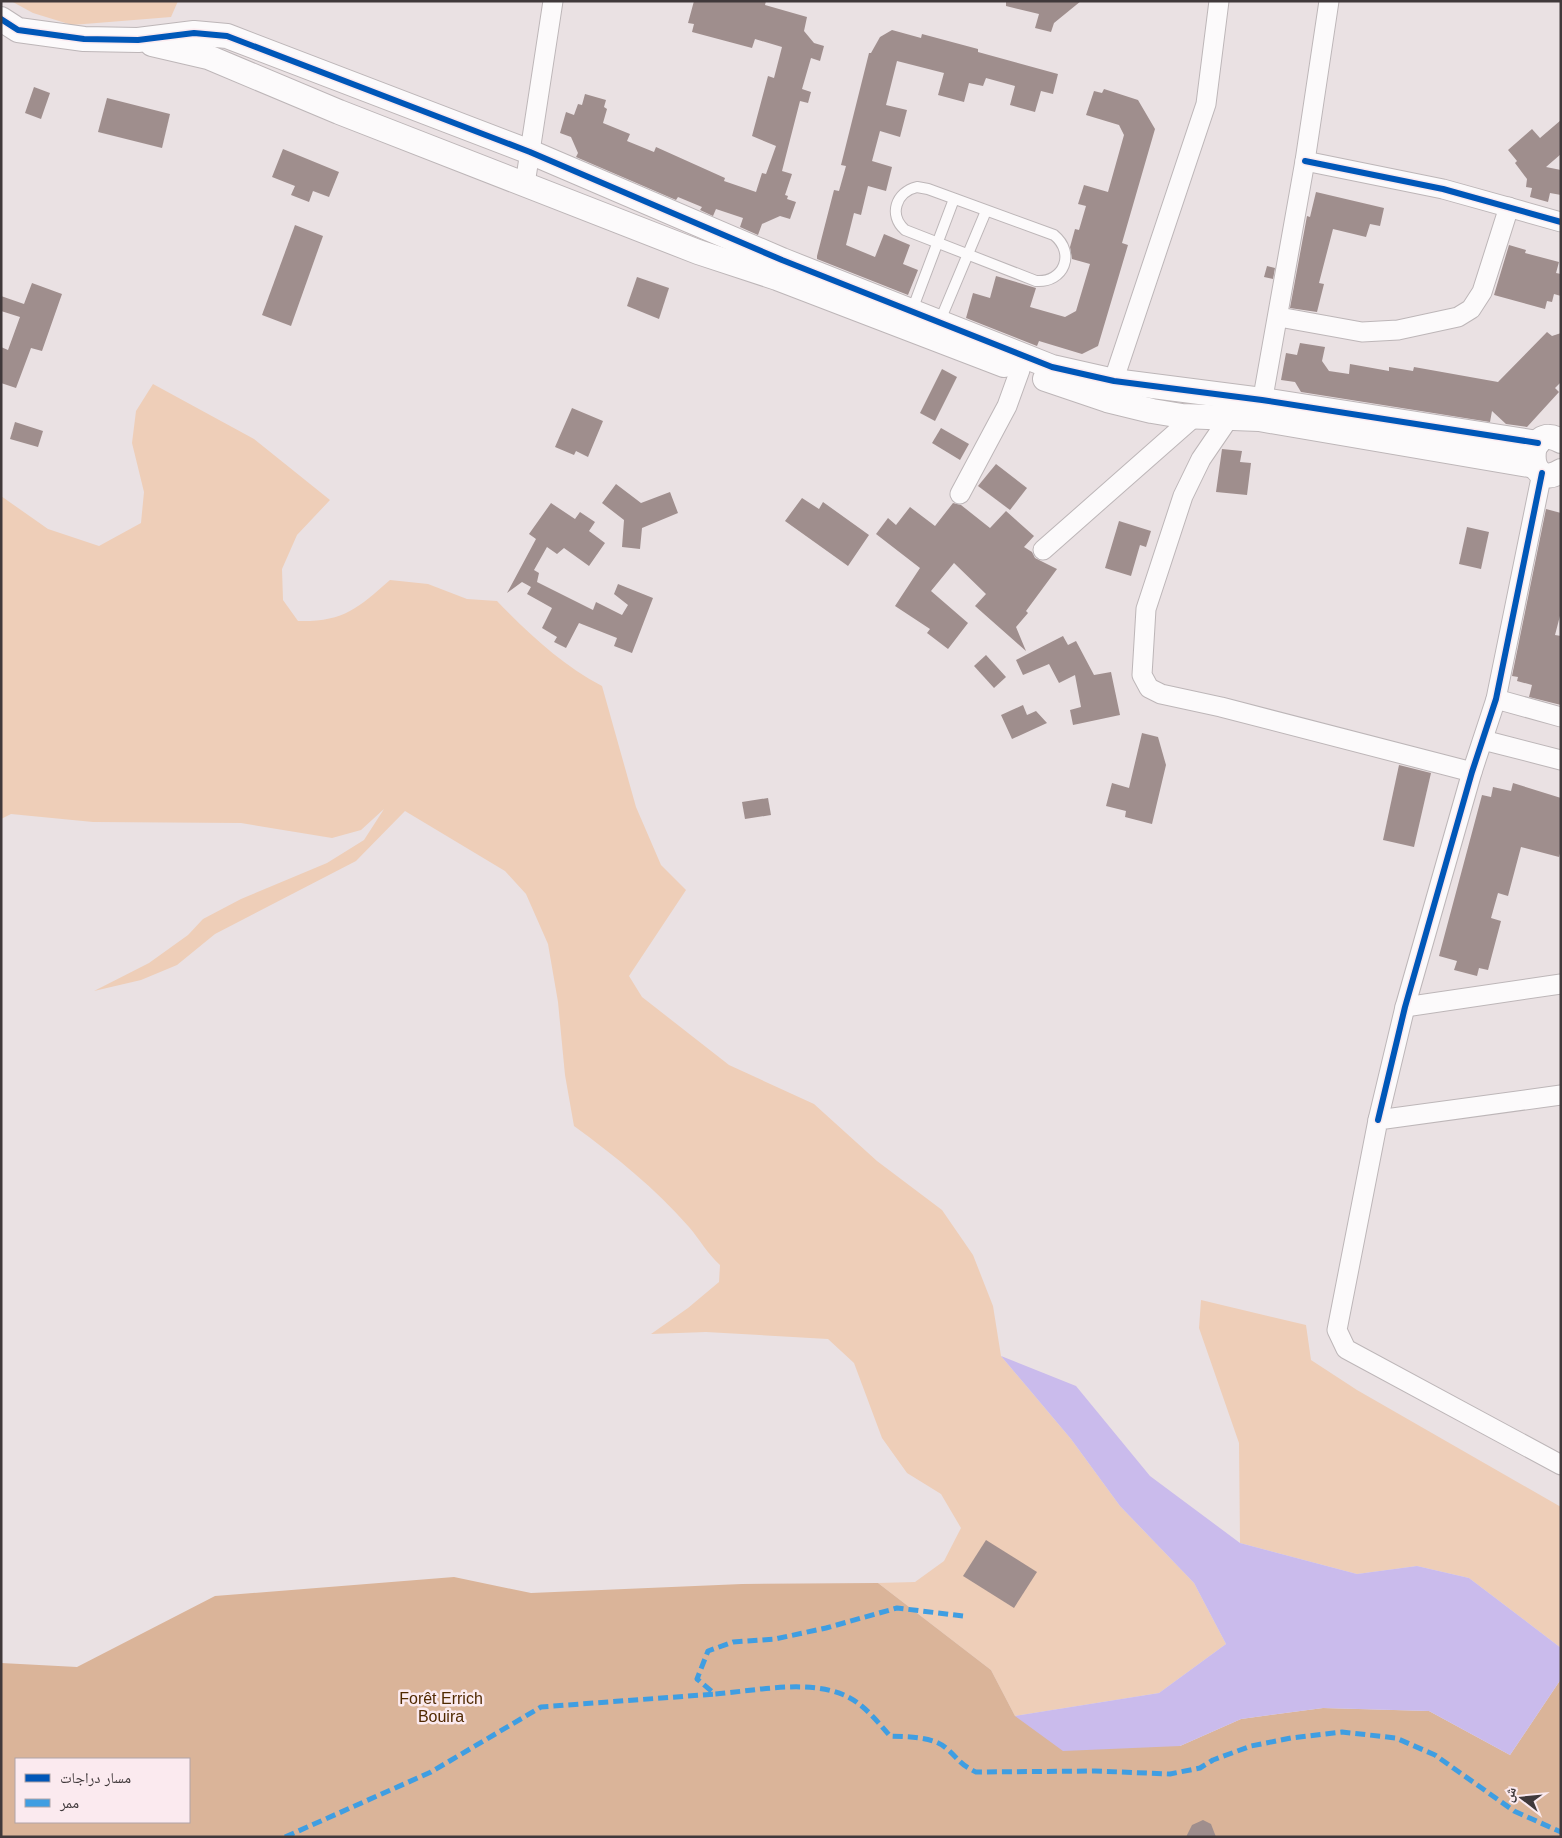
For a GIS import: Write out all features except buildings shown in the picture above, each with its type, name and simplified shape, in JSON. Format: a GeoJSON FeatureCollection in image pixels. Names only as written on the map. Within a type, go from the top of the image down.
{"type":"FeatureCollection","features":[{"type":"Feature","properties":{"kind":"street"},"geometry":{"type":"LineString","coordinates":[[525,184],[553,1]]}},
{"type":"Feature","properties":{"kind":"street"},"geometry":{"type":"LineString","coordinates":[[1111,391],[1206,104],[1219,1]]}},
{"type":"Feature","properties":{"kind":"street"},"geometry":{"type":"LineString","coordinates":[[1261,410],[1305,161],[1329,1]]}},
{"type":"Feature","properties":{"kind":"street"},"geometry":{"type":"LineString","coordinates":[[1,19],[18,30],[55,36],[138,40],[194,34],[227,36],[530,152],[1020,370],[1111,391],[1261,410],[1554,440]]}},
{"type":"Feature","properties":{"kind":"street"},"geometry":{"type":"LineString","coordinates":[[138,40],[208,57],[698,252],[804,288],[909,319]]}},
{"type":"Feature","properties":{"kind":"street"},"geometry":{"type":"LineString","coordinates":[[488,170],[498,140]]}},
{"type":"Feature","properties":{"kind":"street"},"geometry":{"type":"LineString","coordinates":[[1305,161],[1443,188],[1561,222]]}},
{"type":"Feature","properties":{"kind":"street"},"geometry":{"type":"LineString","coordinates":[[1279,316],[1362,332],[1398,330],[1458,317],[1471,309],[1482,292],[1509,207]]}},
{"type":"Feature","properties":{"kind":"street"},"geometry":{"type":"LineString","coordinates":[[936,331],[1052,367],[1111,391],[1152,411],[1229,418],[1261,410],[1552,471]]}},
{"type":"Feature","properties":{"kind":"street"},"geometry":{"type":"LineString","coordinates":[[960,494],[1007,406],[1020,370]]}},
{"type":"Feature","properties":{"kind":"street"},"geometry":{"type":"LineString","coordinates":[[1043,550],[1195,416]]}},
{"type":"Feature","properties":{"kind":"street"},"geometry":{"type":"LineString","coordinates":[[1229,418],[1201,459],[1183,496],[1146,609],[1142,675],[1149,688],[1161,694],[1221,707],[1472,772]]}},
{"type":"Feature","properties":{"kind":"street"},"geometry":{"type":"LineString","coordinates":[[1552,471],[1532,452],[1554,440]]}},
{"type":"Feature","properties":{"kind":"street"},"geometry":{"type":"LineString","coordinates":[[1552,471],[1496,699],[1472,772],[1405,1007],[1378,1120],[1337,1330],[1346,1349],[1561,1465]]}},
{"type":"Feature","properties":{"kind":"street"},"geometry":{"type":"LineString","coordinates":[[1496,699],[1561,717]]}},
{"type":"Feature","properties":{"kind":"street"},"geometry":{"type":"LineString","coordinates":[[1483,740],[1561,760]]}},
{"type":"Feature","properties":{"kind":"street"},"geometry":{"type":"LineString","coordinates":[[1405,1007],[1561,984]]}},
{"type":"Feature","properties":{"kind":"street"},"geometry":{"type":"LineString","coordinates":[[1378,1120],[1561,1095]]}},
{"type":"Feature","properties":{"kind":"lane"},"geometry":{"type":"LineString","coordinates":[[917,187],[954,198],[1054,235],[1060,240],[1066,254],[1063,270],[1051,280],[1036,281],[967,256],[905,230],[896,220],[896,206],[901,195],[917,187]]}},
{"type":"Feature","properties":{"kind":"lane"},"geometry":{"type":"LineString","coordinates":[[909,319],[954,198]]}},
{"type":"Feature","properties":{"kind":"lane"},"geometry":{"type":"LineString","coordinates":[[936,331],[986,211]]}},
{"type":"Feature","properties":{"kind":"shaded area"},"geometry":{"type":"Polygon","coordinates":[[[11,1],[178,1],[171,17],[72,25],[33,13],[11,1]]]}},
{"type":"Feature","properties":{"kind":"shaded area"},"geometry":{"type":"Polygon","coordinates":[[[153,384],[254,439],[330,500],[297,535],[282,569],[283,600],[298,621],[327,619],[348,612],[368,599],[390,580],[428,584],[467,599],[497,601],[546,648],[587,678],[602,686],[636,807],[661,865],[686,890],[629,976],[642,997],[729,1065],[814,1104],[877,1161],[942,1210],[973,1255],[993,1306],[1001,1356],[1071,1439],[1120,1506],[1194,1583],[1226,1644],[1159,1693],[1015,1716],[991,1670],[878,1583],[915,1582],[944,1561],[961,1528],[941,1494],[907,1473],[882,1438],[854,1363],[828,1339],[706,1332],[651,1334],[688,1308],[719,1282],[720,1265],[689,1227],[662,1199],[619,1161],[574,1126],[565,1075],[558,1002],[548,944],[526,894],[505,871],[405,811],[356,861],[215,934],[177,965],[141,980],[94,991],[149,963],[188,935],[203,919],[241,899],[327,863],[364,840],[384,809],[361,830],[332,838],[241,823],[93,822],[11,814],[1,819],[1,496],[48,529],[99,546],[141,523],[144,492],[132,443],[136,411],[153,384]]]}},
{"type":"Feature","properties":{"kind":"shaded area"},"geometry":{"type":"Polygon","coordinates":[[[1201,1300],[1306,1325],[1311,1360],[1357,1390],[1561,1507],[1561,1648],[1469,1578],[1417,1566],[1357,1574],[1240,1543],[1239,1443],[1199,1328],[1201,1300]]]}},
{"type":"Feature","properties":{"kind":"shaded area"},"geometry":{"type":"Polygon","coordinates":[[[1001,1356],[1076,1386],[1150,1476],[1240,1543],[1357,1574],[1417,1566],[1469,1578],[1561,1648],[1561,1679],[1510,1755],[1429,1711],[1323,1708],[1241,1719],[1180,1746],[1063,1751],[1015,1716],[1159,1693],[1226,1644],[1194,1583],[1120,1506],[1071,1439],[1001,1356]]]}},
{"type":"Feature","properties":{"kind":"green space","name":"Forêt Errich Bouira"},"geometry":{"type":"Polygon","coordinates":[[[454,1577],[531,1593],[742,1584],[878,1583],[991,1670],[1015,1716],[1180,1746],[1241,1719],[1323,1708],[1429,1711],[1510,1755],[1561,1679],[1561,1837],[1,1837],[1,1663],[77,1667],[215,1596],[454,1577]]]}},
{"type":"Feature","properties":{"kind":"marked path"},"geometry":{"type":"LineString","coordinates":[[963,1616],[897,1608],[826,1628],[775,1639],[733,1642],[708,1651],[697,1679],[715,1694],[780,1687],[829,1690],[851,1698],[875,1719],[890,1736],[934,1741],[946,1748],[962,1764],[976,1772],[1095,1771],[1170,1774],[1200,1768],[1213,1760],[1251,1746],[1291,1738],[1342,1732],[1396,1738],[1435,1755],[1514,1811],[1561,1832]]}},
{"type":"Feature","properties":{"kind":"marked path"},"geometry":{"type":"LineString","coordinates":[[285,1837],[431,1772],[541,1707],[715,1694]]}},
{"type":"Feature","properties":{"kind":"cycle path"},"geometry":{"type":"LineString","coordinates":[[1,19],[18,30],[84,39],[138,40],[194,33],[227,36],[530,152],[782,260],[1052,367],[1114,381],[1262,400],[1538,443]]}},
{"type":"Feature","properties":{"kind":"cycle path"},"geometry":{"type":"LineString","coordinates":[[1305,161],[1443,189],[1561,222]]}},
{"type":"Feature","properties":{"kind":"cycle path"},"geometry":{"type":"LineString","coordinates":[[1378,1120],[1405,1007],[1472,772],[1496,699],[1542,473]]}}]}
